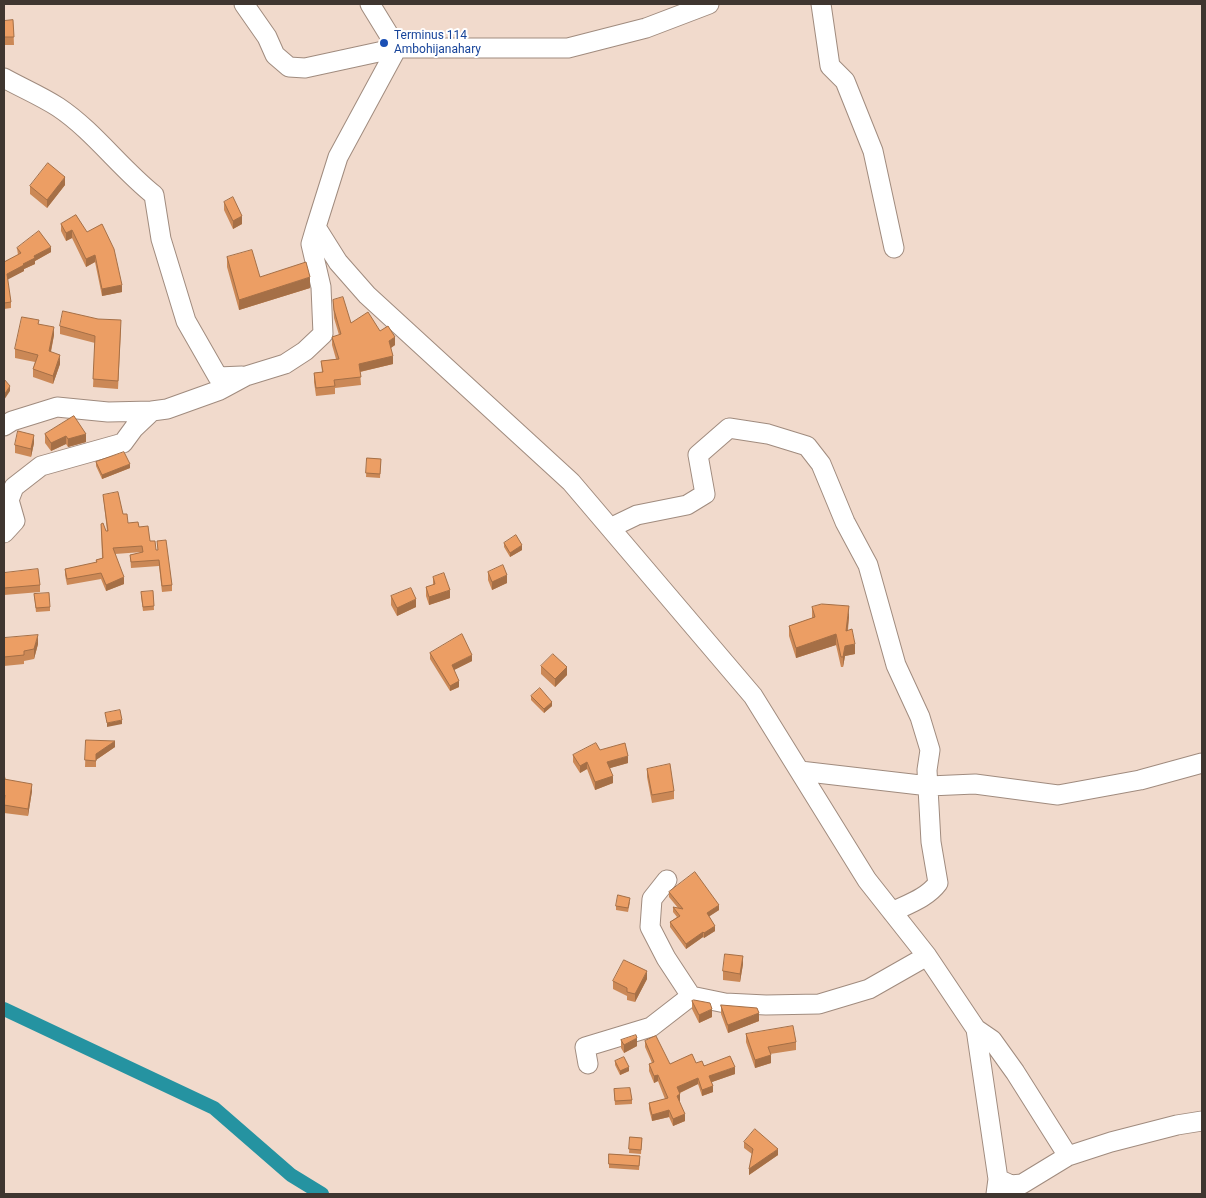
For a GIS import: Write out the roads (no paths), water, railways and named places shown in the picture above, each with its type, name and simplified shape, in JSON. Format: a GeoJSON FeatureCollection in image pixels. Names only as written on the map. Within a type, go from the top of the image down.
{"type":"FeatureCollection","features":[{"type":"Feature","properties":{"kind":"street"},"geometry":{"type":"LineString","coordinates":[[244,4],[267,37],[275,55],[290,67],[305,68],[396,48],[568,48],[646,28],[709,4]]}},
{"type":"Feature","properties":{"kind":"street"},"geometry":{"type":"LineString","coordinates":[[370,4],[396,48]]}},
{"type":"Feature","properties":{"kind":"street"},"geometry":{"type":"LineString","coordinates":[[821,4],[830,66],[845,81],[873,151],[894,248]]}},
{"type":"Feature","properties":{"kind":"street"},"geometry":{"type":"LineString","coordinates":[[4,426],[12,421],[57,407],[108,412],[167,409],[220,390],[246,376],[285,364],[304,351],[323,334],[321,286],[311,244],[338,156],[396,48]]}},
{"type":"Feature","properties":{"kind":"street"},"geometry":{"type":"LineString","coordinates":[[4,78],[58,107],[96,139],[138,183],[154,195],[161,239],[186,321],[218,377],[246,376]]}},
{"type":"Feature","properties":{"kind":"street"},"geometry":{"type":"LineString","coordinates":[[316,227],[338,262],[367,295],[571,482],[752,696],[867,880],[927,956],[976,1029],[992,1040],[1015,1072],[1068,1156]]}},
{"type":"Feature","properties":{"kind":"street"},"geometry":{"type":"LineString","coordinates":[[4,533],[15,521],[9,500],[14,487],[41,466],[123,443],[134,428],[152,410]]}},
{"type":"Feature","properties":{"kind":"street"},"geometry":{"type":"LineString","coordinates":[[610,528],[638,515],[687,505],[705,494],[698,455],[729,428],[768,434],[807,446],[821,464],[845,522],[868,565],[896,665],[920,717],[930,750],[927,770],[931,842],[938,883],[933,890],[924,896],[892,912]]}},
{"type":"Feature","properties":{"kind":"street"},"geometry":{"type":"LineString","coordinates":[[800,771],[929,786],[975,784],[1058,795],[1140,780],[1202,764]]}},
{"type":"Feature","properties":{"kind":"street"},"geometry":{"type":"LineString","coordinates":[[667,880],[652,899],[650,927],[666,958],[691,996],[725,1003],[766,1005],[819,1004],[869,989],[927,956]]}},
{"type":"Feature","properties":{"kind":"street"},"geometry":{"type":"LineString","coordinates":[[588,1064],[585,1047],[650,1027],[691,996]]}},
{"type":"Feature","properties":{"kind":"street"},"geometry":{"type":"LineString","coordinates":[[976,1029],[997,1186],[1022,1184],[1068,1156],[1111,1142],[1177,1125],[1202,1122]]}},
{"type":"Feature","properties":{"kind":"waterway"},"geometry":{"type":"LineString","coordinates":[[4,1009],[214,1108],[291,1175],[322,1194]]}},
{"type":"Feature","properties":{"kind":"place","name":"Terminus 114 Ambohijanahary"},"geometry":{"type":"Point","coordinates":[384,43]}}]}
